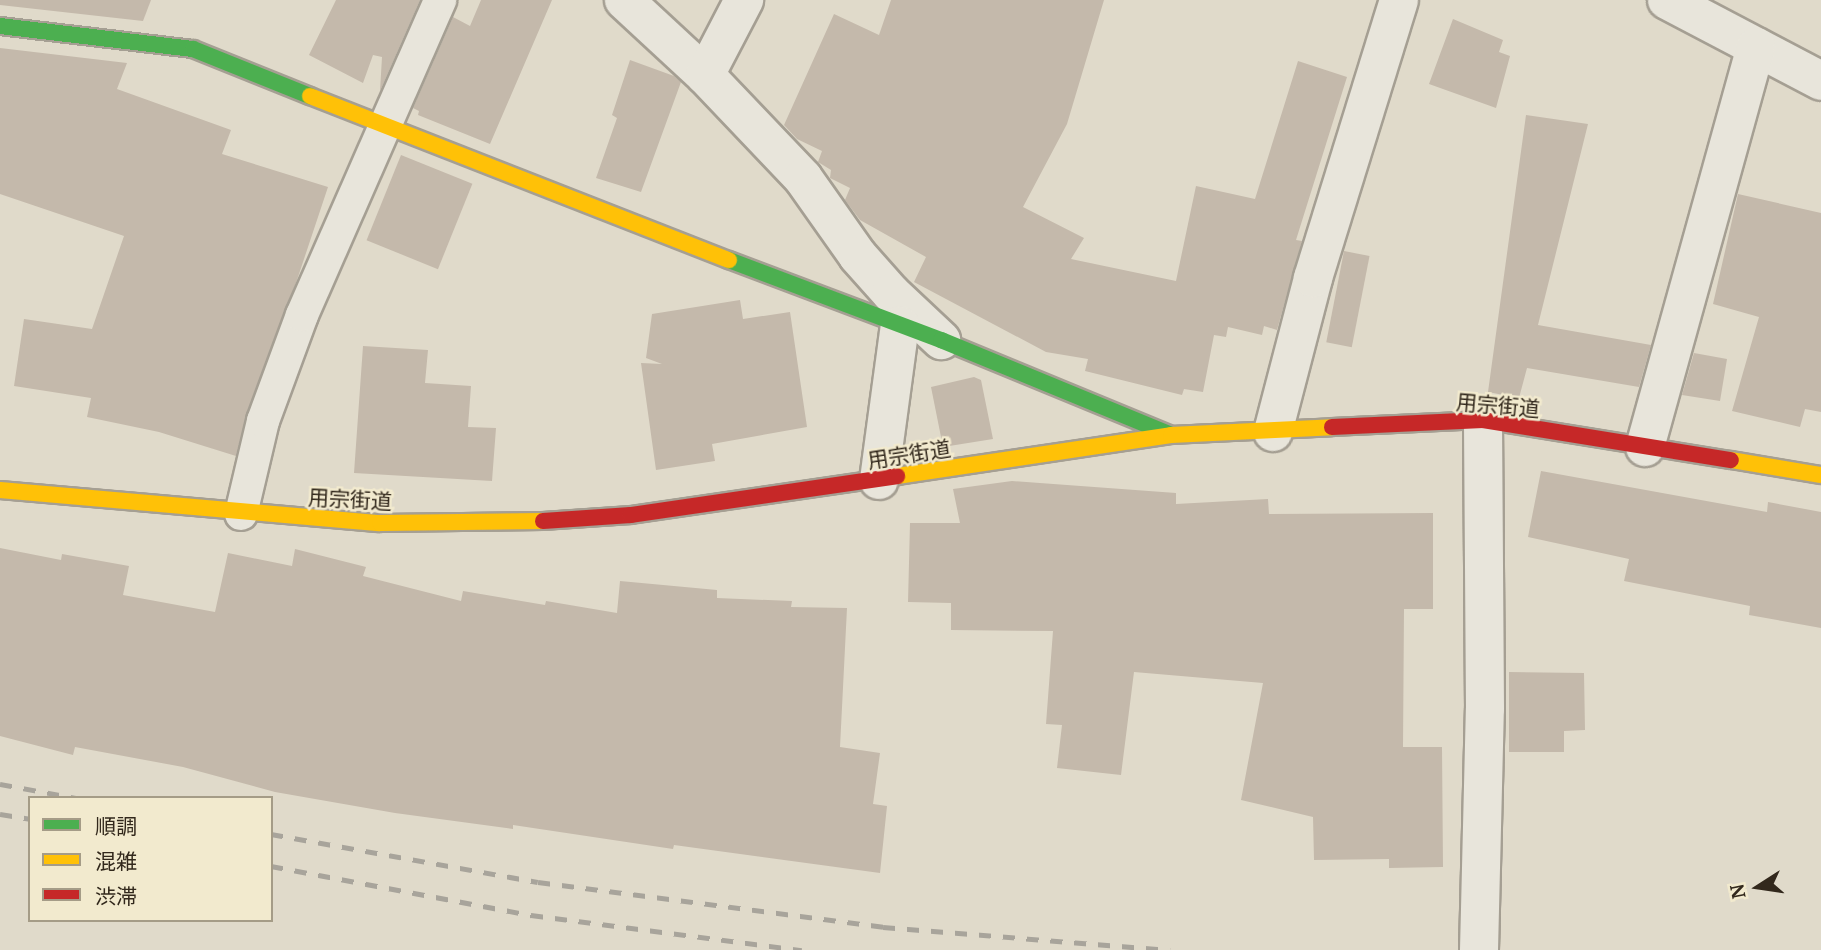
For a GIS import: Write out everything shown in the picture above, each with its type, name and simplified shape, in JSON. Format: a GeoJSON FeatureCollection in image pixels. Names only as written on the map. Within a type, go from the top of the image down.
{"type":"FeatureCollection","features":[{"type":"Feature","properties":{"kind":"main road"},"geometry":{"type":"LineString","coordinates":[[0,26],[193,49],[625,221],[942,340],[1171,436]]}},
{"type":"Feature","properties":{"kind":"main road","name":"用宗街道"},"geometry":{"type":"LineString","coordinates":[[0,490],[241,514],[380,523],[504,524],[631,515],[1171,436],[1273,432],[1382,423],[1483,421],[1821,475]]}},
{"type":"Feature","properties":{"kind":"street"},"geometry":{"type":"LineString","coordinates":[[624,0],[705,75],[803,178],[858,256],[891,293],[942,340]]}},
{"type":"Feature","properties":{"kind":"street"},"geometry":{"type":"LineString","coordinates":[[705,75],[744,0]]}},
{"type":"Feature","properties":{"kind":"street"},"geometry":{"type":"LineString","coordinates":[[1273,432],[1317,266],[1399,0]]}},
{"type":"Feature","properties":{"kind":"street"},"geometry":{"type":"LineString","coordinates":[[1667,0],[1821,81]]}},
{"type":"Feature","properties":{"kind":"street"},"geometry":{"type":"LineString","coordinates":[[1645,447],[1756,47]]}},
{"type":"Feature","properties":{"kind":"street"},"geometry":{"type":"LineString","coordinates":[[878,480],[900,325]]}},
{"type":"Feature","properties":{"kind":"street"},"geometry":{"type":"LineString","coordinates":[[1479,950],[1485,709],[1483,421]]}},
{"type":"Feature","properties":{"kind":"lane"},"geometry":{"type":"LineString","coordinates":[[241,514],[263,421],[302,315],[440,0]]}},
{"type":"Feature","properties":{"kind":"building"},"geometry":{"type":"Polygon","coordinates":[[[0,0],[151,0],[143,21],[0,5],[0,0]]]}},
{"type":"Feature","properties":{"kind":"building"},"geometry":{"type":"Polygon","coordinates":[[[336,0],[420,0],[380,91],[382,57],[373,55],[363,83],[309,55],[336,0]]]}},
{"type":"Feature","properties":{"kind":"building"},"geometry":{"type":"Polygon","coordinates":[[[481,0],[552,0],[490,144],[418,115],[419,111],[413,108],[453,17],[470,26],[481,0]]]}},
{"type":"Feature","properties":{"kind":"building"},"geometry":{"type":"Polygon","coordinates":[[[891,0],[1104,0],[1067,124],[1023,207],[1084,238],[1071,259],[1176,281],[1196,186],[1255,199],[1298,61],[1347,77],[1296,240],[1302,241],[1277,330],[1264,326],[1262,335],[1228,327],[1226,337],[1214,335],[1203,392],[1184,389],[1182,395],[1085,371],[1088,359],[1046,352],[914,282],[926,257],[860,220],[845,200],[850,188],[830,178],[831,170],[818,162],[822,151],[797,139],[784,125],[834,14],[879,35],[891,0]]]}},
{"type":"Feature","properties":{"kind":"building"},"geometry":{"type":"Polygon","coordinates":[[[1453,19],[1503,40],[1499,52],[1510,56],[1496,108],[1429,84],[1453,19]]]}},
{"type":"Feature","properties":{"kind":"building"},"geometry":{"type":"Polygon","coordinates":[[[0,48],[127,63],[117,89],[231,130],[222,154],[328,187],[297,280],[246,415],[236,456],[159,432],[87,417],[91,398],[14,386],[24,319],[92,329],[124,236],[0,194],[0,48]]]}},
{"type":"Feature","properties":{"kind":"building"},"geometry":{"type":"Polygon","coordinates":[[[630,60],[674,76],[681,82],[641,192],[596,178],[617,118],[612,115],[630,60]]]}},
{"type":"Feature","properties":{"kind":"building"},"geometry":{"type":"Polygon","coordinates":[[[1526,115],[1588,124],[1538,325],[1651,345],[1639,387],[1527,368],[1519,398],[1488,392],[1526,115]]]}},
{"type":"Feature","properties":{"kind":"building"},"geometry":{"type":"Polygon","coordinates":[[[401,155],[472,184],[438,269],[367,240],[401,155]]]}},
{"type":"Feature","properties":{"kind":"building"},"geometry":{"type":"Polygon","coordinates":[[[1738,194],[1821,213],[1821,412],[1805,409],[1800,427],[1732,411],[1759,317],[1713,304],[1738,194]]]}},
{"type":"Feature","properties":{"kind":"building"},"geometry":{"type":"Polygon","coordinates":[[[1344,251],[1370,256],[1352,347],[1326,342],[1344,251]]]}},
{"type":"Feature","properties":{"kind":"building"},"geometry":{"type":"Polygon","coordinates":[[[740,300],[743,319],[790,312],[807,427],[712,444],[715,461],[656,470],[641,363],[662,364],[646,358],[652,314],[740,300]]]}},
{"type":"Feature","properties":{"kind":"building"},"geometry":{"type":"Polygon","coordinates":[[[363,346],[428,350],[425,383],[471,386],[468,427],[496,428],[492,481],[354,473],[363,346]]]}},
{"type":"Feature","properties":{"kind":"building"},"geometry":{"type":"Polygon","coordinates":[[[1694,353],[1727,359],[1720,401],[1682,395],[1694,353]]]}},
{"type":"Feature","properties":{"kind":"building"},"geometry":{"type":"Polygon","coordinates":[[[974,377],[981,380],[993,439],[943,447],[931,387],[974,377]]]}},
{"type":"Feature","properties":{"kind":"building"},"geometry":{"type":"Polygon","coordinates":[[[1541,471],[1767,512],[1768,502],[1821,512],[1821,628],[1749,615],[1750,606],[1624,581],[1629,559],[1528,537],[1541,471]]]}},
{"type":"Feature","properties":{"kind":"building"},"geometry":{"type":"Polygon","coordinates":[[[1012,481],[1176,493],[1176,504],[1268,499],[1269,514],[1433,513],[1433,609],[1404,609],[1403,747],[1442,747],[1443,867],[1389,868],[1389,859],[1314,860],[1313,817],[1241,800],[1263,683],[1134,672],[1121,775],[1057,768],[1062,725],[1046,724],[1053,631],[951,630],[951,603],[908,602],[910,523],[960,523],[953,489],[1012,481]]]}},
{"type":"Feature","properties":{"kind":"building"},"geometry":{"type":"Polygon","coordinates":[[[0,548],[61,560],[62,554],[129,566],[123,595],[215,612],[228,553],[292,566],[295,549],[366,567],[363,576],[461,601],[463,591],[545,605],[546,601],[617,613],[620,581],[717,590],[717,598],[792,601],[791,607],[847,608],[840,747],[880,753],[873,804],[887,806],[880,873],[674,845],[673,849],[513,825],[513,829],[395,813],[275,792],[183,767],[75,747],[73,755],[0,736],[0,548]]]}},
{"type":"Feature","properties":{"kind":"building"},"geometry":{"type":"Polygon","coordinates":[[[1509,672],[1584,673],[1585,730],[1564,731],[1564,752],[1509,752],[1509,672]]]}},
{"type":"Feature","properties":{"kind":"railway"},"geometry":{"type":"LineString","coordinates":[[0,784],[65,796]]}},
{"type":"Feature","properties":{"kind":"railway"},"geometry":{"type":"LineString","coordinates":[[0,814],[28,819]]}},
{"type":"Feature","properties":{"kind":"railway"},"geometry":{"type":"LineString","coordinates":[[273,834],[538,882],[883,927],[1170,950]]}},
{"type":"Feature","properties":{"kind":"railway"},"geometry":{"type":"LineString","coordinates":[[273,866],[531,915],[802,950]]}},
{"type":"Feature","properties":{"kind":"traffic: fast"},"geometry":{"type":"LineString","coordinates":[[0,26],[193,49],[310,96]]}},
{"type":"Feature","properties":{"kind":"traffic: fast"},"geometry":{"type":"LineString","coordinates":[[729,260],[941,340],[1171,435]]}},
{"type":"Feature","properties":{"kind":"traffic: slow"},"geometry":{"type":"LineString","coordinates":[[310,96],[729,260]]}},
{"type":"Feature","properties":{"kind":"traffic: slow"},"geometry":{"type":"LineString","coordinates":[[897,476],[1171,435],[1332,427]]}},
{"type":"Feature","properties":{"kind":"traffic: slow"},"geometry":{"type":"LineString","coordinates":[[1731,460],[1821,475]]}},
{"type":"Feature","properties":{"kind":"traffic: slow"},"geometry":{"type":"LineString","coordinates":[[0,490],[380,523],[543,521]]}},
{"type":"Feature","properties":{"kind":"traffic: jam"},"geometry":{"type":"LineString","coordinates":[[1332,427],[1483,420],[1731,460]]}},
{"type":"Feature","properties":{"kind":"traffic: jam"},"geometry":{"type":"LineString","coordinates":[[543,521],[631,515],[897,476]]}}]}
